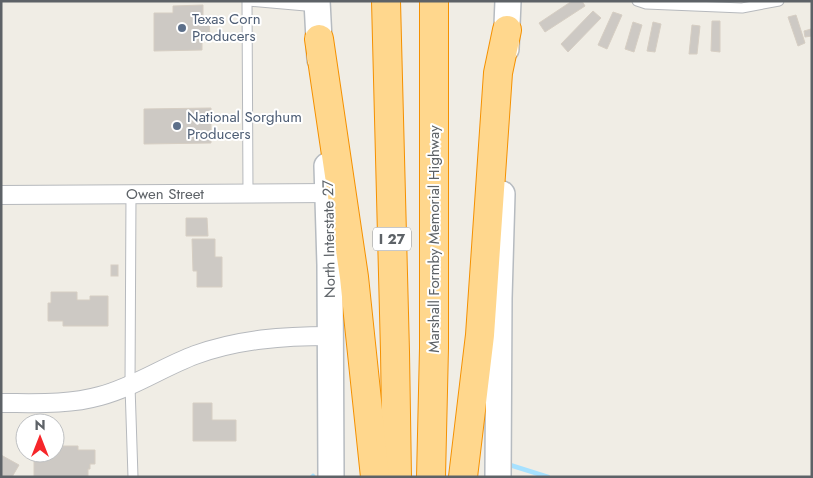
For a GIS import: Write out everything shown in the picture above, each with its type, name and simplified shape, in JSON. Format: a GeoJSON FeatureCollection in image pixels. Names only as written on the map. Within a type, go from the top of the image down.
{"type":"FeatureCollection","features":[{"type":"Feature","properties":{"kind":"highway","name":"I 27"},"geometry":{"type":"LineString","coordinates":[[386,1],[397,477]]}},
{"type":"Feature","properties":{"kind":"highway","name":"Marshall Formby Memorial Highway"},"geometry":{"type":"LineString","coordinates":[[431,477],[434,251],[434,1]]}},
{"type":"Feature","properties":{"kind":"highway"},"geometry":{"type":"LineString","coordinates":[[463,477],[480,335],[498,73],[507,30]]}},
{"type":"Feature","properties":{"kind":"highway"},"geometry":{"type":"LineString","coordinates":[[319,39],[354,277],[375,477]]}},
{"type":"Feature","properties":{"kind":"main road"},"geometry":{"type":"LineString","coordinates":[[498,477],[499,298],[508,1]]}},
{"type":"Feature","properties":{"kind":"main road","name":"North Interstate 27"},"geometry":{"type":"LineString","coordinates":[[317,4],[329,193],[331,477]]}},
{"type":"Feature","properties":{"kind":"street","name":"Owen Street"},"geometry":{"type":"LineString","coordinates":[[1,195],[329,193]]}},
{"type":"Feature","properties":{"kind":"street"},"geometry":{"type":"LineString","coordinates":[[1,403],[74,401],[99,397],[130,386],[194,355],[223,347],[259,339],[294,336],[330,336]]}},
{"type":"Feature","properties":{"kind":"lane"},"geometry":{"type":"LineString","coordinates":[[248,193],[247,1],[317,4]]}},
{"type":"Feature","properties":{"kind":"lane"},"geometry":{"type":"LineString","coordinates":[[638,1],[646,4],[742,8],[779,1]]}},
{"type":"Feature","properties":{"kind":"lane"},"geometry":{"type":"LineString","coordinates":[[131,194],[130,386],[132,477]]}},
{"type":"Feature","properties":{"kind":"building"},"geometry":{"type":"Polygon","coordinates":[[[572,1],[582,1],[585,6],[545,32],[539,23],[572,1]]]}},
{"type":"Feature","properties":{"kind":"building","name":"Texas Corn Producers"},"geometry":{"type":"Polygon","coordinates":[[[203,5],[203,20],[209,20],[210,36],[202,36],[202,50],[154,51],[154,13],[173,13],[173,6],[203,5]]]}},
{"type":"Feature","properties":{"kind":"building"},"geometry":{"type":"Polygon","coordinates":[[[593,11],[601,18],[568,52],[561,44],[593,11]]]}},
{"type":"Feature","properties":{"kind":"building"},"geometry":{"type":"Polygon","coordinates":[[[613,12],[622,15],[607,49],[598,45],[613,12]]]}},
{"type":"Feature","properties":{"kind":"building"},"geometry":{"type":"Polygon","coordinates":[[[796,15],[805,43],[798,46],[788,17],[796,15]]]}},
{"type":"Feature","properties":{"kind":"building"},"geometry":{"type":"Polygon","coordinates":[[[712,21],[720,21],[720,52],[711,51],[712,21]]]}},
{"type":"Feature","properties":{"kind":"building"},"geometry":{"type":"Polygon","coordinates":[[[633,22],[642,25],[634,52],[625,49],[633,22]]]}},
{"type":"Feature","properties":{"kind":"building"},"geometry":{"type":"Polygon","coordinates":[[[653,22],[661,24],[655,52],[647,51],[653,22]]]}},
{"type":"Feature","properties":{"kind":"building"},"geometry":{"type":"Polygon","coordinates":[[[692,25],[700,26],[697,54],[689,54],[692,25]]]}},
{"type":"Feature","properties":{"kind":"building"},"geometry":{"type":"Polygon","coordinates":[[[811,29],[812,36],[805,37],[804,31],[811,29]]]}},
{"type":"Feature","properties":{"kind":"building","name":"National Sorghum Producers"},"geometry":{"type":"Polygon","coordinates":[[[211,108],[211,143],[144,144],[144,109],[211,108]]]}},
{"type":"Feature","properties":{"kind":"building"},"geometry":{"type":"Polygon","coordinates":[[[186,218],[207,218],[208,236],[186,236],[186,218]]]}},
{"type":"Feature","properties":{"kind":"building"},"geometry":{"type":"Polygon","coordinates":[[[192,239],[215,239],[215,257],[222,257],[222,287],[197,287],[197,271],[193,271],[192,239]]]}},
{"type":"Feature","properties":{"kind":"building"},"geometry":{"type":"Polygon","coordinates":[[[111,265],[118,265],[118,276],[111,276],[111,265]]]}},
{"type":"Feature","properties":{"kind":"building"},"geometry":{"type":"Polygon","coordinates":[[[51,292],[77,292],[77,300],[90,300],[90,296],[108,296],[108,326],[63,326],[63,321],[48,321],[48,303],[51,303],[51,292]]]}},
{"type":"Feature","properties":{"kind":"building"},"geometry":{"type":"Polygon","coordinates":[[[193,403],[212,403],[212,420],[236,420],[236,441],[193,441],[193,403]]]}},
{"type":"Feature","properties":{"kind":"building"},"geometry":{"type":"Polygon","coordinates":[[[65,446],[78,446],[78,450],[95,450],[95,464],[90,464],[88,477],[34,477],[34,463],[65,463],[65,446]]]}},
{"type":"Feature","properties":{"kind":"building"},"geometry":{"type":"Polygon","coordinates":[[[1,455],[19,465],[12,477],[1,477],[1,455]]]}},
{"type":"Feature","properties":{"kind":"waterway"},"geometry":{"type":"LineString","coordinates":[[510,465],[548,477]]}},
{"type":"Feature","properties":{"kind":"place","name":"Texas Corn Producers"},"geometry":{"type":"Point","coordinates":[182,28]}},
{"type":"Feature","properties":{"kind":"place","name":"National Sorghum Producers"},"geometry":{"type":"Point","coordinates":[177,126]}}]}
